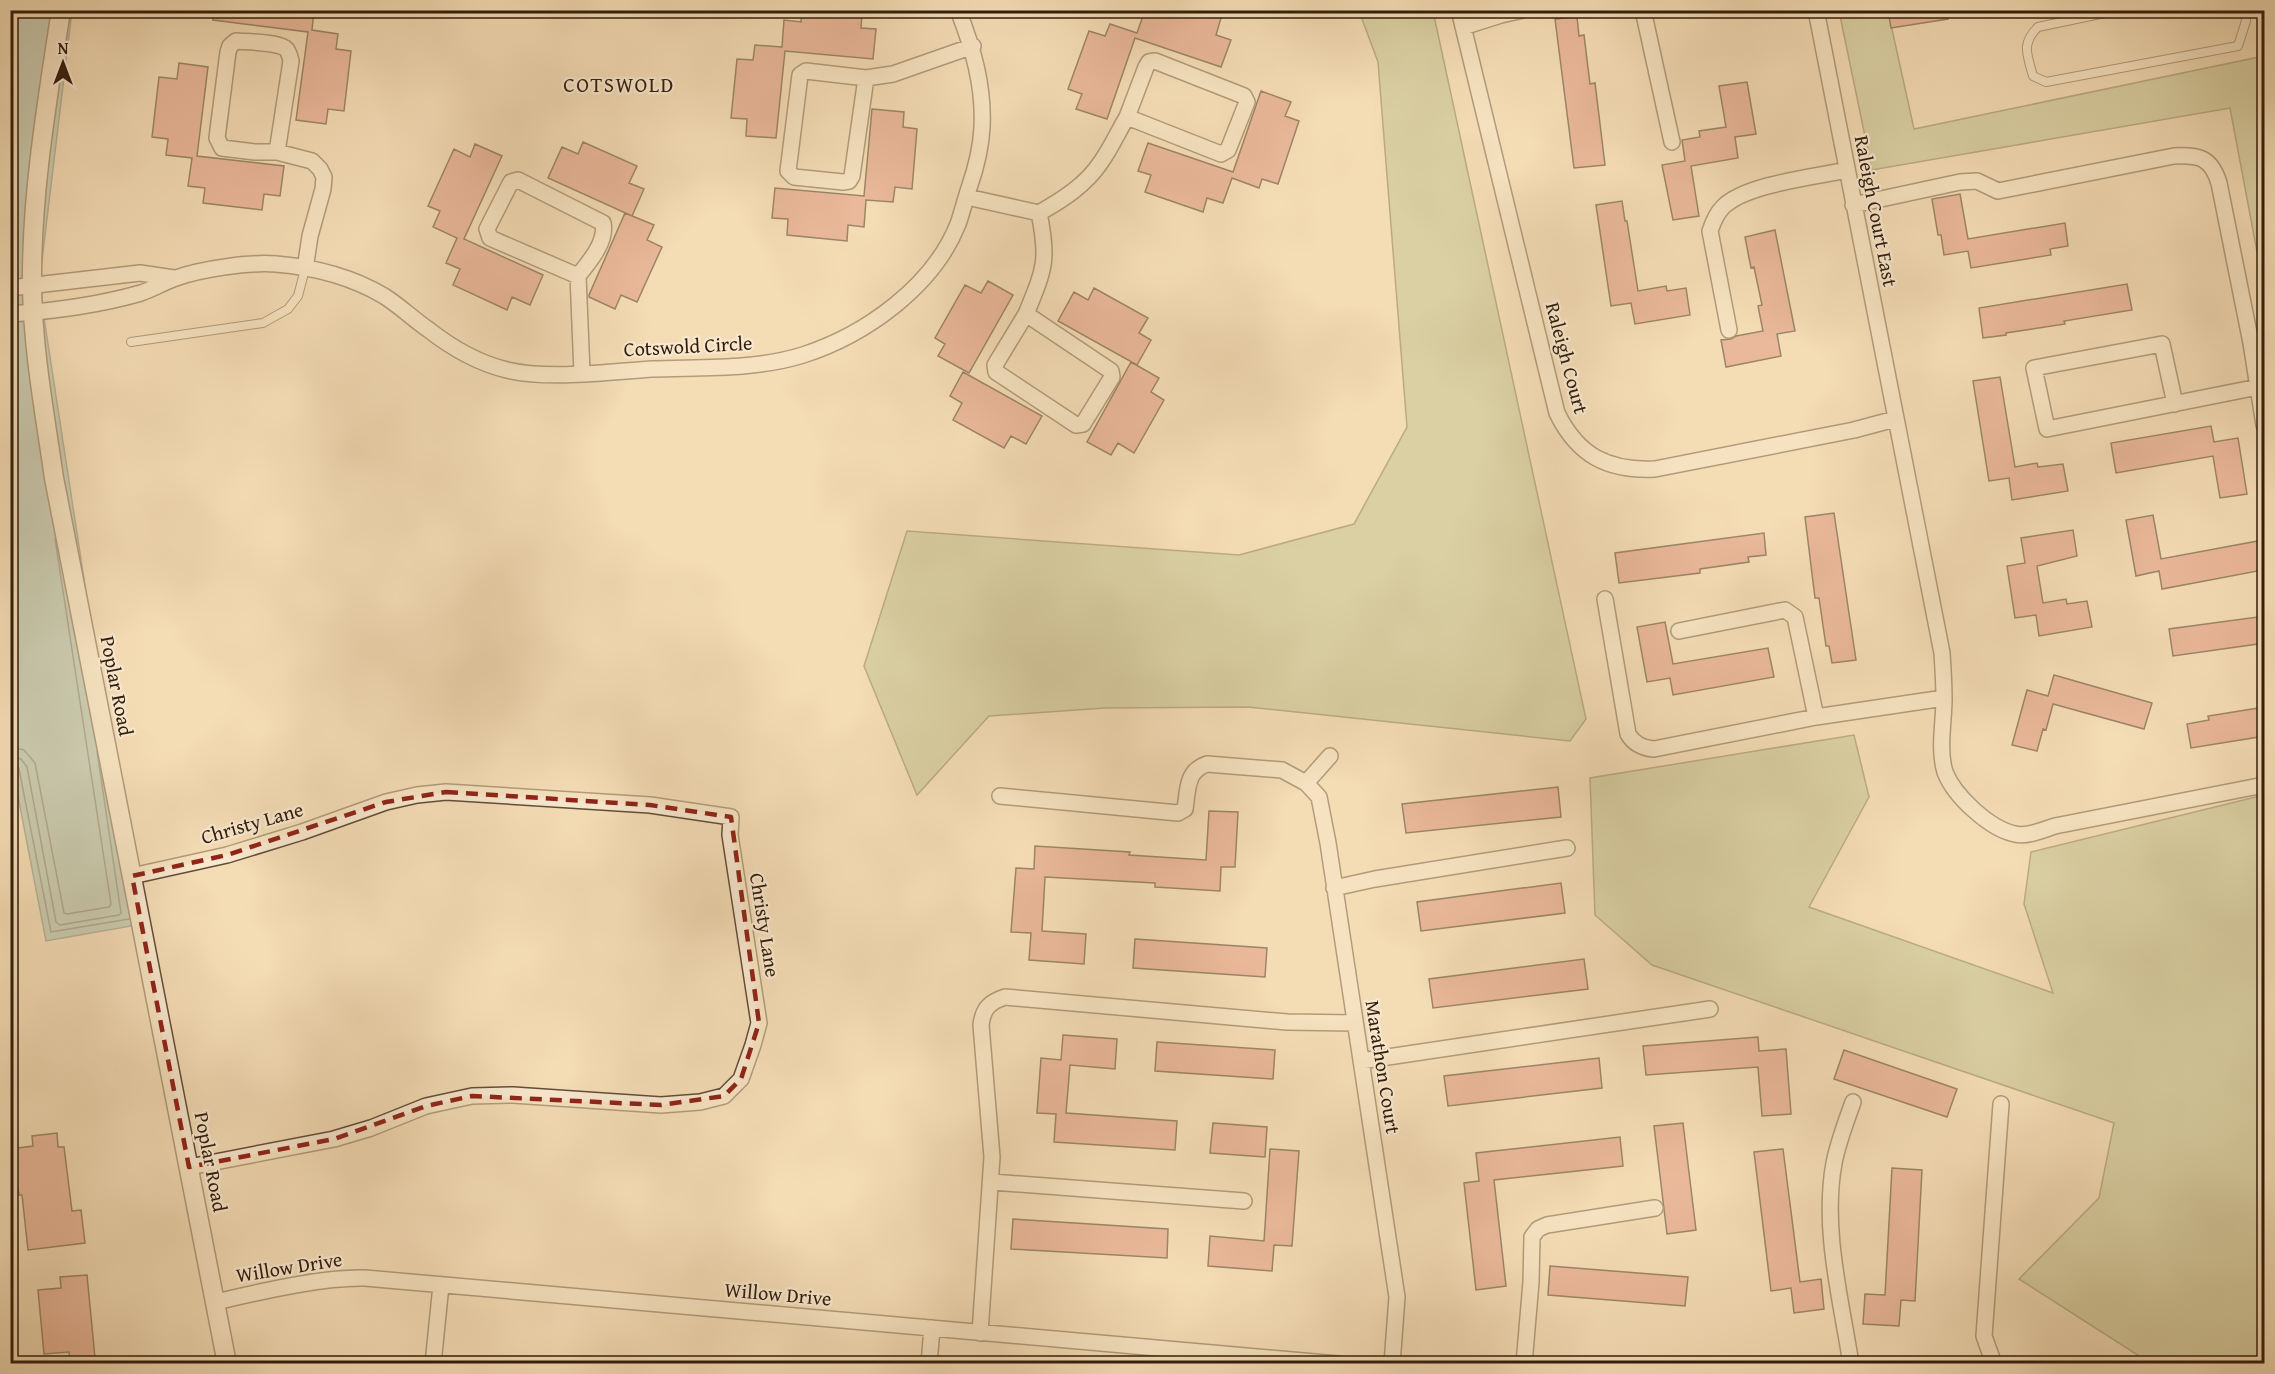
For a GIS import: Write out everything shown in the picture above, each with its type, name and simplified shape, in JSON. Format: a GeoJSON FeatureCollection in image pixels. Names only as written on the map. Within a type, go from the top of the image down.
{"type":"FeatureCollection","features":[{"type":"Feature","properties":{"kind":"street","name":"Poplar Road"},"geometry":{"type":"LineString","coordinates":[[61,10],[42,138],[32,285],[33,313],[54,478],[227,1364]]}},
{"type":"Feature","properties":{"kind":"street","name":"Cotswold Circle"},"geometry":{"type":"LineString","coordinates":[[10,314],[92,304],[144,292],[193,272],[257,264],[277,264],[337,274],[381,294],[445,342],[484,363],[526,374],[764,363],[802,355],[837,342],[882,316],[921,280],[951,237],[979,158],[983,124],[973,46],[958,10]]}},
{"type":"Feature","properties":{"kind":"street","name":"Raleigh Court"},"geometry":{"type":"LineString","coordinates":[[1459,10],[1557,413],[1571,438],[1585,452],[1602,462],[1625,469],[1655,469],[1854,430],[1895,419]]}},
{"type":"Feature","properties":{"kind":"street"},"geometry":{"type":"LineString","coordinates":[[1463,27],[1523,10]]}},
{"type":"Feature","properties":{"kind":"street"},"geometry":{"type":"LineString","coordinates":[[1643,10],[1672,142]]}},
{"type":"Feature","properties":{"kind":"street","name":"Raleigh Court East"},"geometry":{"type":"LineString","coordinates":[[1816,10],[1942,653],[1944,698],[1942,752],[1945,771],[1954,790],[1988,822],[2016,835],[2265,784]]}},
{"type":"Feature","properties":{"kind":"street"},"geometry":{"type":"LineString","coordinates":[[277,152],[290,55],[285,49],[277,46],[236,41],[230,46],[228,52],[217,138],[222,148],[277,152],[312,161],[320,169],[324,177],[323,189],[310,236],[305,269]]}},
{"type":"Feature","properties":{"kind":"street"},"geometry":{"type":"LineString","coordinates":[[866,78],[852,176],[849,181],[794,177],[788,171],[800,75],[806,71],[866,78],[892,74],[973,46]]}},
{"type":"Feature","properties":{"kind":"street"},"geometry":{"type":"LineString","coordinates":[[967,197],[1040,213],[1065,198],[1100,164],[1127,117],[1149,62],[1155,61],[1244,96],[1247,102],[1228,150],[1221,154],[1127,117]]}},
{"type":"Feature","properties":{"kind":"street"},"geometry":{"type":"LineString","coordinates":[[1853,205],[1960,182],[1977,181],[1998,191],[2174,156],[2195,155],[2204,159],[2216,172],[2219,183],[2265,425]]}},
{"type":"Feature","properties":{"kind":"street"},"geometry":{"type":"LineString","coordinates":[[1730,330],[1710,231],[1715,216],[1737,197],[1760,188],[1847,170]]}},
{"type":"Feature","properties":{"kind":"street"},"geometry":{"type":"LineString","coordinates":[[578,276],[489,238],[487,229],[511,182],[518,180],[603,223],[605,231],[593,256],[578,276],[582,373]]}},
{"type":"Feature","properties":{"kind":"street"},"geometry":{"type":"LineString","coordinates":[[1026,314],[1111,371],[1112,377],[1083,424],[1076,425],[996,372],[995,365],[1026,314],[1043,273],[1046,244],[1040,213]]}},
{"type":"Feature","properties":{"kind":"street","name":"Cotswold Circle"},"geometry":{"type":"LineString","coordinates":[[10,288],[140,273],[174,278]]}},
{"type":"Feature","properties":{"kind":"street"},"geometry":{"type":"LineString","coordinates":[[2175,404],[2163,344],[2034,368],[2047,429],[2175,404],[2258,387]]}},
{"type":"Feature","properties":{"kind":"street"},"geometry":{"type":"LineString","coordinates":[[1605,599],[1628,734],[1638,745],[1654,749],[1816,717],[1944,698]]}},
{"type":"Feature","properties":{"kind":"street"},"geometry":{"type":"LineString","coordinates":[[1679,631],[1785,610],[1795,616],[1816,717]]}},
{"type":"Feature","properties":{"kind":"street"},"geometry":{"type":"LineString","coordinates":[[1000,796],[1178,813],[1185,809],[1191,776],[1197,767],[1207,764],[1282,770],[1306,783],[1330,756]]}},
{"type":"Feature","properties":{"kind":"street","name":"Marathon Court"},"geometry":{"type":"LineString","coordinates":[[1306,783],[1318,797],[1322,811],[1397,1297],[1392,1364]]}},
{"type":"Feature","properties":{"kind":"street","name":"Christy Lane"},"geometry":{"type":"LineString","coordinates":[[132,876],[227,855],[302,832],[386,802],[417,795],[471,792],[650,805],[731,818],[730,835],[759,1023],[741,1079],[724,1096],[700,1102],[661,1105],[513,1095],[471,1096],[426,1106],[371,1128],[334,1139],[189,1167]]}},
{"type":"Feature","properties":{"kind":"street"},"geometry":{"type":"LineString","coordinates":[[1334,888],[1375,879],[1567,848]]}},
{"type":"Feature","properties":{"kind":"street"},"geometry":{"type":"LineString","coordinates":[[980,1333],[992,1182],[981,1025],[982,1015],[993,1001],[1005,997],[1287,1022],[1354,1023]]}},
{"type":"Feature","properties":{"kind":"street"},"geometry":{"type":"LineString","coordinates":[[1361,1061],[1710,1009]]}},
{"type":"Feature","properties":{"kind":"street"},"geometry":{"type":"LineString","coordinates":[[1851,1364],[1835,1263],[1831,1212],[1834,1164],[1853,1102]]}},
{"type":"Feature","properties":{"kind":"street"},"geometry":{"type":"LineString","coordinates":[[1994,1364],[1984,1336],[2001,1104]]}},
{"type":"Feature","properties":{"kind":"street"},"geometry":{"type":"LineString","coordinates":[[992,1182],[1244,1201]]}},
{"type":"Feature","properties":{"kind":"street"},"geometry":{"type":"LineString","coordinates":[[1524,1364],[1532,1282],[1532,1237],[1538,1229],[1547,1225],[1655,1208]]}},
{"type":"Feature","properties":{"kind":"street","name":"Willow Drive"},"geometry":{"type":"LineString","coordinates":[[215,1302],[349,1277],[1338,1364]]}},
{"type":"Feature","properties":{"kind":"street"},"geometry":{"type":"LineString","coordinates":[[433,1364],[441,1285]]}},
{"type":"Feature","properties":{"kind":"street"},"geometry":{"type":"LineString","coordinates":[[929,1364],[932,1328]]}},
{"type":"Feature","properties":{"kind":"lane"},"geometry":{"type":"LineString","coordinates":[[2119,10],[2038,27],[2029,36],[2026,50],[2032,76],[2046,82],[2238,46],[2246,21],[2244,10]]}},
{"type":"Feature","properties":{"kind":"lane"},"geometry":{"type":"LineString","coordinates":[[131,342],[263,323],[288,309],[298,296],[305,269]]}},
{"type":"Feature","properties":{"kind":"highlighted area"},"geometry":{"type":"Polygon","coordinates":[[[446,792],[650,805],[731,817],[759,1023],[741,1079],[724,1096],[661,1105],[472,1096],[426,1106],[334,1139],[189,1167],[132,876],[227,855],[386,802],[446,792]]]}},
{"type":"Feature","properties":{"kind":"green space"},"geometry":{"type":"Polygon","coordinates":[[[1359,11],[1433,11],[1586,719],[1570,741],[1248,707],[1105,708],[989,716],[917,795],[864,666],[907,531],[1239,555],[1354,524],[1407,427],[1378,62],[1359,11]]]}},
{"type":"Feature","properties":{"kind":"green space"},"geometry":{"type":"Polygon","coordinates":[[[1839,11],[1888,11],[1914,129],[2264,56],[2264,289],[2230,108],[1872,170],[1839,11]]]}},
{"type":"Feature","properties":{"kind":"green space"},"geometry":{"type":"Polygon","coordinates":[[[2256,11],[2264,11],[2264,48],[2256,11]]]}},
{"type":"Feature","properties":{"kind":"green space"},"geometry":{"type":"Polygon","coordinates":[[[1854,735],[1869,797],[1809,907],[2053,993],[2024,904],[2031,852],[2264,795],[2264,1363],[2150,1363],[2019,1279],[2099,1198],[2114,1123],[1652,965],[1595,915],[1590,778],[1854,735]]]}},
{"type":"Feature","properties":{"kind":"water"},"geometry":{"type":"Polygon","coordinates":[[[10,11],[72,11],[39,285],[137,925],[46,941],[10,755],[10,11]]]}},
{"type":"Feature","properties":{"kind":"building"},"geometry":{"type":"Polygon","coordinates":[[[213,10],[314,10],[312,30],[338,34],[336,49],[351,51],[344,111],[328,109],[326,124],[296,120],[308,32],[213,20],[213,10]]]}},
{"type":"Feature","properties":{"kind":"building"},"geometry":{"type":"Polygon","coordinates":[[[802,10],[862,12],[861,28],[876,29],[873,59],[785,51],[776,138],[746,136],[747,119],[731,118],[737,59],[753,60],[755,45],[782,47],[784,20],[801,22],[802,10]]]}},
{"type":"Feature","properties":{"kind":"building"},"geometry":{"type":"Polygon","coordinates":[[[1145,10],[1199,10],[1221,18],[1216,35],[1231,40],[1221,67],[1135,38],[1107,119],[1076,109],[1082,94],[1068,89],[1089,31],[1105,36],[1110,24],[1137,33],[1145,10]]]}},
{"type":"Feature","properties":{"kind":"building"},"geometry":{"type":"Polygon","coordinates":[[[1888,10],[1947,10],[1948,19],[1891,28],[1888,10]]]}},
{"type":"Feature","properties":{"kind":"building"},"geometry":{"type":"Polygon","coordinates":[[[1577,17],[1579,36],[1584,35],[1590,84],[1595,83],[1605,165],[1574,168],[1555,19],[1577,17]]]}},
{"type":"Feature","properties":{"kind":"building"},"geometry":{"type":"Polygon","coordinates":[[[179,63],[208,67],[197,156],[284,166],[280,196],[264,194],[262,210],[203,203],[205,188],[188,186],[192,158],[166,155],[168,139],[152,137],[159,77],[177,79],[179,63]]]}},
{"type":"Feature","properties":{"kind":"building"},"geometry":{"type":"Polygon","coordinates":[[[1747,82],[1756,134],[1735,137],[1738,158],[1691,166],[1699,216],[1673,220],[1662,165],[1685,161],[1682,140],[1700,137],[1699,131],[1726,127],[1719,86],[1747,82]]]}},
{"type":"Feature","properties":{"kind":"building"},"geometry":{"type":"Polygon","coordinates":[[[1261,91],[1291,102],[1285,116],[1299,121],[1278,184],[1262,179],[1259,188],[1232,178],[1223,203],[1207,198],[1203,212],[1145,192],[1151,175],[1138,171],[1148,143],[1233,172],[1261,91]]]}},
{"type":"Feature","properties":{"kind":"building"},"geometry":{"type":"Polygon","coordinates":[[[872,109],[904,112],[903,127],[917,129],[912,189],[895,187],[893,202],[866,200],[864,227],[848,225],[847,241],[787,235],[788,219],[772,218],[775,188],[864,196],[872,109]]]}},
{"type":"Feature","properties":{"kind":"building"},"geometry":{"type":"Polygon","coordinates":[[[583,142],[637,166],[629,183],[644,189],[632,216],[548,178],[562,147],[578,154],[583,142]]]}},
{"type":"Feature","properties":{"kind":"building"},"geometry":{"type":"Polygon","coordinates":[[[475,144],[502,156],[464,239],[543,275],[530,305],[512,297],[507,310],[453,285],[460,269],[446,263],[457,238],[433,227],[440,211],[428,206],[454,149],[470,157],[475,144]]]}},
{"type":"Feature","properties":{"kind":"building"},"geometry":{"type":"Polygon","coordinates":[[[1960,194],[1968,239],[2065,223],[2068,246],[2050,249],[2051,255],[1971,268],[1968,251],[1944,255],[1932,199],[1960,194]]]}},
{"type":"Feature","properties":{"kind":"building"},"geometry":{"type":"Polygon","coordinates":[[[1622,201],[1638,291],[1666,286],[1667,291],[1686,288],[1690,315],[1635,324],[1631,303],[1611,306],[1596,205],[1622,201]]]}},
{"type":"Feature","properties":{"kind":"building"},"geometry":{"type":"Polygon","coordinates":[[[625,213],[654,225],[647,240],[662,247],[637,302],[621,295],[615,309],[589,295],[625,213]]]}},
{"type":"Feature","properties":{"kind":"building"},"geometry":{"type":"Polygon","coordinates":[[[1775,230],[1795,331],[1777,334],[1781,356],[1726,367],[1721,340],[1763,331],[1758,306],[1762,305],[1745,237],[1775,230]]]}},
{"type":"Feature","properties":{"kind":"building"},"geometry":{"type":"Polygon","coordinates":[[[988,281],[1013,295],[969,373],[938,356],[945,344],[935,338],[965,285],[981,293],[988,281]]]}},
{"type":"Feature","properties":{"kind":"building"},"geometry":{"type":"Polygon","coordinates":[[[2127,284],[2132,310],[1983,338],[1979,308],[2127,284]]]}},
{"type":"Feature","properties":{"kind":"building"},"geometry":{"type":"Polygon","coordinates":[[[1094,288],[1148,318],[1139,333],[1151,340],[1137,365],[1058,321],[1074,292],[1088,300],[1094,288]]]}},
{"type":"Feature","properties":{"kind":"building"},"geometry":{"type":"Polygon","coordinates":[[[1131,362],[1159,378],[1151,392],[1164,400],[1134,453],[1118,443],[1111,455],[1087,442],[1131,362]]]}},
{"type":"Feature","properties":{"kind":"building"},"geometry":{"type":"Polygon","coordinates":[[[963,372],[1042,416],[1026,444],[1011,436],[1004,448],[953,420],[962,403],[950,396],[963,372]]]}},
{"type":"Feature","properties":{"kind":"building"},"geometry":{"type":"Polygon","coordinates":[[[2000,377],[2015,467],[2037,463],[2038,467],[2063,464],[2068,491],[2012,500],[2009,478],[1989,481],[1973,381],[2000,377]]]}},
{"type":"Feature","properties":{"kind":"building"},"geometry":{"type":"Polygon","coordinates":[[[2211,426],[2214,442],[2238,438],[2247,494],[2220,498],[2213,456],[2116,473],[2111,443],[2211,426]]]}},
{"type":"Feature","properties":{"kind":"building"},"geometry":{"type":"Polygon","coordinates":[[[1834,513],[1856,660],[1832,663],[1829,646],[1826,646],[1819,598],[1815,598],[1805,517],[1834,513]]]}},
{"type":"Feature","properties":{"kind":"building"},"geometry":{"type":"Polygon","coordinates":[[[2153,515],[2161,559],[2258,541],[2263,570],[2162,589],[2159,571],[2136,576],[2126,520],[2153,515]]]}},
{"type":"Feature","properties":{"kind":"building"},"geometry":{"type":"Polygon","coordinates":[[[2073,530],[2077,556],[2037,566],[2043,603],[2066,599],[2067,604],[2087,601],[2092,627],[2039,636],[2036,615],[2015,618],[2007,566],[2025,563],[2021,538],[2073,530]]]}},
{"type":"Feature","properties":{"kind":"building"},"geometry":{"type":"Polygon","coordinates":[[[1764,533],[1766,555],[1748,557],[1749,562],[1700,569],[1700,573],[1619,583],[1615,553],[1764,533]]]}},
{"type":"Feature","properties":{"kind":"building"},"geometry":{"type":"Polygon","coordinates":[[[2265,616],[2265,643],[2173,656],[2169,629],[2265,616]]]}},
{"type":"Feature","properties":{"kind":"building"},"geometry":{"type":"Polygon","coordinates":[[[1665,622],[1673,664],[1768,648],[1774,677],[1673,695],[1670,678],[1647,682],[1637,627],[1665,622]]]}},
{"type":"Feature","properties":{"kind":"building"},"geometry":{"type":"Polygon","coordinates":[[[2054,675],[2152,703],[2144,729],[2053,704],[2037,751],[2012,745],[2027,690],[2048,696],[2054,675]]]}},
{"type":"Feature","properties":{"kind":"building"},"geometry":{"type":"Polygon","coordinates":[[[2265,707],[2265,736],[2191,748],[2187,724],[2209,720],[2208,716],[2265,707]]]}},
{"type":"Feature","properties":{"kind":"building"},"geometry":{"type":"Polygon","coordinates":[[[1558,787],[1561,817],[1406,833],[1402,804],[1558,787]]]}},
{"type":"Feature","properties":{"kind":"building"},"geometry":{"type":"Polygon","coordinates":[[[1209,811],[1238,812],[1235,867],[1221,867],[1220,891],[1155,887],[1155,883],[1045,877],[1042,931],[1086,934],[1084,964],[1029,960],[1031,933],[1011,932],[1016,868],[1034,869],[1035,846],[1206,860],[1209,811]]]}},
{"type":"Feature","properties":{"kind":"building"},"geometry":{"type":"Polygon","coordinates":[[[1561,883],[1565,913],[1421,931],[1417,902],[1561,883]]]}},
{"type":"Feature","properties":{"kind":"building"},"geometry":{"type":"Polygon","coordinates":[[[1135,939],[1267,948],[1265,977],[1133,968],[1135,939]]]}},
{"type":"Feature","properties":{"kind":"building"},"geometry":{"type":"Polygon","coordinates":[[[1584,959],[1588,989],[1433,1008],[1429,979],[1584,959]]]}},
{"type":"Feature","properties":{"kind":"building"},"geometry":{"type":"Polygon","coordinates":[[[1063,1035],[1117,1039],[1115,1069],[1070,1065],[1066,1113],[1177,1121],[1175,1150],[1054,1142],[1056,1114],[1037,1113],[1041,1058],[1061,1060],[1063,1035]]]}},
{"type":"Feature","properties":{"kind":"building"},"geometry":{"type":"Polygon","coordinates":[[[1758,1037],[1759,1051],[1786,1049],[1791,1114],[1762,1116],[1758,1067],[1646,1075],[1643,1046],[1758,1037]]]}},
{"type":"Feature","properties":{"kind":"building"},"geometry":{"type":"Polygon","coordinates":[[[1157,1042],[1275,1050],[1273,1079],[1155,1071],[1157,1042]]]}},
{"type":"Feature","properties":{"kind":"building"},"geometry":{"type":"Polygon","coordinates":[[[1844,1050],[1957,1089],[1947,1117],[1834,1079],[1844,1050]]]}},
{"type":"Feature","properties":{"kind":"building"},"geometry":{"type":"Polygon","coordinates":[[[1599,1058],[1602,1088],[1448,1106],[1444,1076],[1599,1058]]]}},
{"type":"Feature","properties":{"kind":"building"},"geometry":{"type":"Polygon","coordinates":[[[1213,1123],[1267,1127],[1265,1157],[1210,1153],[1213,1123]]]}},
{"type":"Feature","properties":{"kind":"building"},"geometry":{"type":"Polygon","coordinates":[[[1683,1123],[1696,1230],[1667,1234],[1654,1126],[1683,1123]]]}},
{"type":"Feature","properties":{"kind":"building"},"geometry":{"type":"Polygon","coordinates":[[[57,1133],[58,1147],[64,1147],[72,1211],[81,1210],[85,1243],[28,1250],[22,1195],[19,1195],[11,1149],[33,1146],[32,1136],[57,1133]]]}},
{"type":"Feature","properties":{"kind":"building"},"geometry":{"type":"Polygon","coordinates":[[[1620,1137],[1623,1166],[1494,1180],[1506,1286],[1476,1290],[1464,1183],[1479,1181],[1476,1153],[1620,1137]]]}},
{"type":"Feature","properties":{"kind":"building"},"geometry":{"type":"Polygon","coordinates":[[[1270,1149],[1299,1151],[1292,1246],[1274,1245],[1272,1271],[1208,1266],[1210,1236],[1264,1241],[1270,1149]]]}},
{"type":"Feature","properties":{"kind":"building"},"geometry":{"type":"Polygon","coordinates":[[[1783,1149],[1800,1282],[1821,1279],[1824,1309],[1794,1313],[1791,1288],[1771,1291],[1754,1152],[1783,1149]]]}},
{"type":"Feature","properties":{"kind":"building"},"geometry":{"type":"Polygon","coordinates":[[[1892,1168],[1922,1170],[1915,1301],[1901,1300],[1899,1326],[1863,1324],[1865,1294],[1885,1295],[1892,1168]]]}},
{"type":"Feature","properties":{"kind":"building"},"geometry":{"type":"Polygon","coordinates":[[[1013,1219],[1168,1229],[1167,1258],[1011,1249],[1013,1219]]]}},
{"type":"Feature","properties":{"kind":"building"},"geometry":{"type":"Polygon","coordinates":[[[1550,1266],[1688,1277],[1685,1306],[1548,1295],[1550,1266]]]}},
{"type":"Feature","properties":{"kind":"building"},"geometry":{"type":"Polygon","coordinates":[[[87,1275],[95,1358],[70,1360],[69,1352],[44,1354],[38,1290],[61,1288],[60,1277],[87,1275]]]}},
{"type":"Feature","properties":{"kind":"district","name":"COTSWOLD"},"geometry":{"type":"Point","coordinates":[619,85]}}]}
